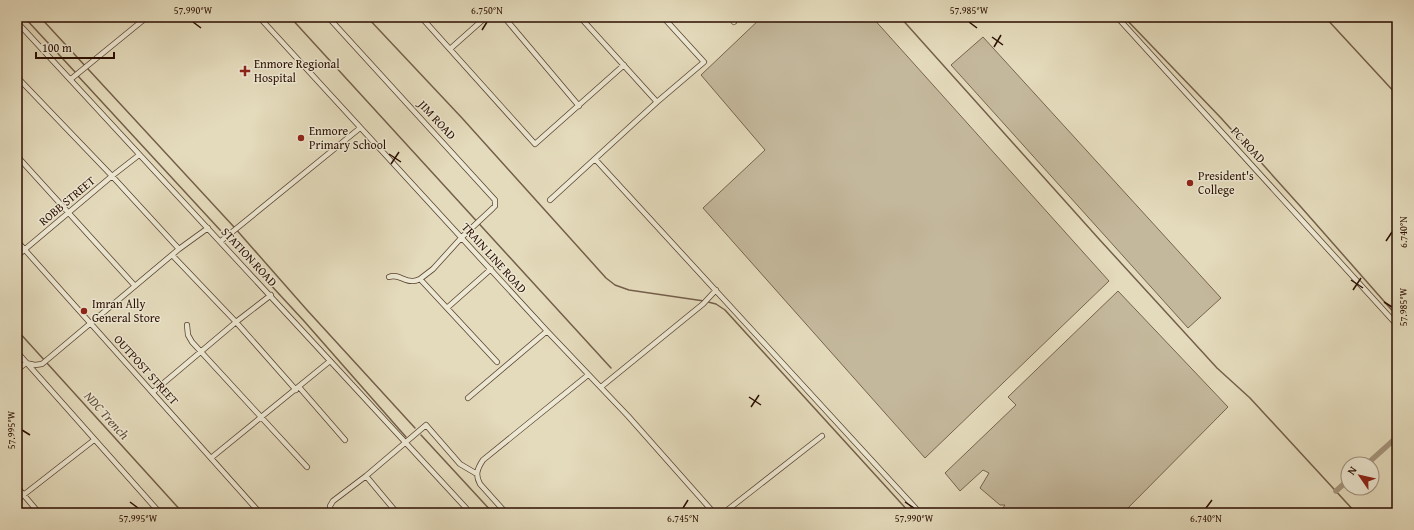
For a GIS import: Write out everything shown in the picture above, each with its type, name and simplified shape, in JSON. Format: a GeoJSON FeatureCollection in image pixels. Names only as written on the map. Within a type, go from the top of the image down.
{"type":"FeatureCollection","features":[{"type":"Feature","properties":{"kind":"street"},"geometry":{"type":"LineString","coordinates":[[71,80],[147,17]]}},
{"type":"Feature","properties":{"kind":"street","name":"TRAIN LINE ROAD"},"geometry":{"type":"LineString","coordinates":[[259,17],[547,331],[601,387],[714,513]]}},
{"type":"Feature","properties":{"kind":"street","name":"JIM ROAD"},"geometry":{"type":"LineString","coordinates":[[328,17],[495,200],[495,206],[462,237],[433,269],[420,279]]}},
{"type":"Feature","properties":{"kind":"street"},"geometry":{"type":"LineString","coordinates":[[420,17],[535,144],[624,65]]}},
{"type":"Feature","properties":{"kind":"street"},"geometry":{"type":"LineString","coordinates":[[450,49],[486,17]]}},
{"type":"Feature","properties":{"kind":"street"},"geometry":{"type":"LineString","coordinates":[[504,17],[579,106]]}},
{"type":"Feature","properties":{"kind":"street"},"geometry":{"type":"LineString","coordinates":[[580,17],[657,102]]}},
{"type":"Feature","properties":{"kind":"street"},"geometry":{"type":"LineString","coordinates":[[550,200],[657,102],[704,62],[663,17]]}},
{"type":"Feature","properties":{"kind":"street"},"geometry":{"type":"LineString","coordinates":[[730,17],[734,22]]}},
{"type":"Feature","properties":{"kind":"street","name":"PC ROAD"},"geometry":{"type":"LineString","coordinates":[[1117,17],[1397,325]]}},
{"type":"Feature","properties":{"kind":"street","name":"STATION ROAD"},"geometry":{"type":"LineString","coordinates":[[17,22],[139,155],[271,295],[466,508]]}},
{"type":"Feature","properties":{"kind":"street"},"geometry":{"type":"LineString","coordinates":[[17,77],[112,176],[179,249]]}},
{"type":"Feature","properties":{"kind":"street"},"geometry":{"type":"LineString","coordinates":[[220,241],[360,128]]}},
{"type":"Feature","properties":{"kind":"street","name":"ROBB STREET"},"geometry":{"type":"LineString","coordinates":[[17,256],[139,155]]}},
{"type":"Feature","properties":{"kind":"street"},"geometry":{"type":"LineString","coordinates":[[17,156],[135,286]]}},
{"type":"Feature","properties":{"kind":"street"},"geometry":{"type":"LineString","coordinates":[[595,159],[920,513]]}},
{"type":"Feature","properties":{"kind":"street"},"geometry":{"type":"LineString","coordinates":[[26,363],[35,365],[45,363],[179,249],[208,228]]}},
{"type":"Feature","properties":{"kind":"street","name":"OUTPOST STREET"},"geometry":{"type":"LineString","coordinates":[[17,241],[260,513]]}},
{"type":"Feature","properties":{"kind":"street"},"geometry":{"type":"LineString","coordinates":[[172,255],[345,440]]}},
{"type":"Feature","properties":{"kind":"street"},"geometry":{"type":"LineString","coordinates":[[447,308],[491,269]]}},
{"type":"Feature","properties":{"kind":"street"},"geometry":{"type":"LineString","coordinates":[[389,277],[393,275],[413,281],[420,279],[497,362]]}},
{"type":"Feature","properties":{"kind":"street"},"geometry":{"type":"LineString","coordinates":[[601,387],[703,304],[716,290]]}},
{"type":"Feature","properties":{"kind":"street"},"geometry":{"type":"LineString","coordinates":[[153,392],[236,322],[271,295]]}},
{"type":"Feature","properties":{"kind":"street"},"geometry":{"type":"LineString","coordinates":[[186,325],[188,335],[201,351],[307,467]]}},
{"type":"Feature","properties":{"kind":"street"},"geometry":{"type":"LineString","coordinates":[[468,398],[547,331]]}},
{"type":"Feature","properties":{"kind":"street"},"geometry":{"type":"LineString","coordinates":[[17,352],[160,513]]}},
{"type":"Feature","properties":{"kind":"street"},"geometry":{"type":"LineString","coordinates":[[212,458],[330,361]]}},
{"type":"Feature","properties":{"kind":"street"},"geometry":{"type":"LineString","coordinates":[[17,370],[26,363]]}},
{"type":"Feature","properties":{"kind":"street"},"geometry":{"type":"LineString","coordinates":[[506,513],[480,484],[477,479],[478,467],[483,460],[588,375]]}},
{"type":"Feature","properties":{"kind":"street"},"geometry":{"type":"LineString","coordinates":[[331,513],[330,506],[333,501],[366,476],[426,425],[460,464],[477,474]]}},
{"type":"Feature","properties":{"kind":"street"},"geometry":{"type":"LineString","coordinates":[[721,513],[726,511],[822,436]]}},
{"type":"Feature","properties":{"kind":"street"},"geometry":{"type":"LineString","coordinates":[[17,500],[94,440]]}},
{"type":"Feature","properties":{"kind":"street"},"geometry":{"type":"LineString","coordinates":[[366,476],[397,513]]}},
{"type":"Feature","properties":{"kind":"street"},"geometry":{"type":"LineString","coordinates":[[17,487],[39,513]]}},
{"type":"Feature","properties":{"kind":"street"},"geometry":{"type":"LineString","coordinates":[[872,513],[882,513]]}},
{"type":"Feature","properties":{"kind":"shaded area"},"geometry":{"type":"Polygon","coordinates":[[[762,17],[872,17],[1109,281],[925,458],[703,208],[765,150],[701,75],[762,17]]]}},
{"type":"Feature","properties":{"kind":"shaded area"},"geometry":{"type":"Polygon","coordinates":[[[983,37],[1221,298],[1188,328],[951,65],[983,37]]]}},
{"type":"Feature","properties":{"kind":"shaded area"},"geometry":{"type":"Polygon","coordinates":[[[1118,291],[1228,407],[1123,513],[999,513],[1005,505],[1000,505],[980,488],[989,473],[983,470],[960,491],[945,473],[1016,405],[1008,397],[1118,291]]]}},
{"type":"Feature","properties":{"kind":"waterway"},"geometry":{"type":"LineString","coordinates":[[24,17],[76,73]]}},
{"type":"Feature","properties":{"kind":"waterway"},"geometry":{"type":"LineString","coordinates":[[40,17],[234,227],[307,310],[415,428]]}},
{"type":"Feature","properties":{"kind":"waterway"},"geometry":{"type":"LineString","coordinates":[[290,17],[611,368]]}},
{"type":"Feature","properties":{"kind":"waterway"},"geometry":{"type":"LineString","coordinates":[[367,17],[462,118],[606,278],[615,285],[629,290],[704,301]]}},
{"type":"Feature","properties":{"kind":"waterway"},"geometry":{"type":"LineString","coordinates":[[900,17],[1217,368],[1250,398],[1356,513]]}},
{"type":"Feature","properties":{"kind":"waterway"},"geometry":{"type":"LineString","coordinates":[[1124,17],[1221,118],[1397,316]]}},
{"type":"Feature","properties":{"kind":"waterway"},"geometry":{"type":"LineString","coordinates":[[1325,17],[1397,95]]}},
{"type":"Feature","properties":{"kind":"waterway"},"geometry":{"type":"LineString","coordinates":[[78,76],[304,321],[406,437]]}},
{"type":"Feature","properties":{"kind":"waterway"},"geometry":{"type":"LineString","coordinates":[[708,302],[716,304],[725,310],[910,513]]}},
{"type":"Feature","properties":{"kind":"waterway","name":"NDC Trench"},"geometry":{"type":"LineString","coordinates":[[17,330],[183,513]]}},
{"type":"Feature","properties":{"kind":"waterway"},"geometry":{"type":"LineString","coordinates":[[421,435],[493,513]]}},
{"type":"Feature","properties":{"kind":"waterway"},"geometry":{"type":"LineString","coordinates":[[1376,456],[1397,437]]}},
{"type":"Feature","properties":{"kind":"waterway"},"geometry":{"type":"LineString","coordinates":[[1336,491],[1340,487]]}},
{"type":"Feature","properties":{"kind":"place","name":"Enmore Regional Hospital"},"geometry":{"type":"Point","coordinates":[245,71]}},
{"type":"Feature","properties":{"kind":"place","name":"Enmore Primary School"},"geometry":{"type":"Point","coordinates":[301,138]}},
{"type":"Feature","properties":{"kind":"place","name":"President's College"},"geometry":{"type":"Point","coordinates":[1190,183]}},
{"type":"Feature","properties":{"kind":"place","name":"Imran Ally General Store"},"geometry":{"type":"Point","coordinates":[84,311]}}]}
